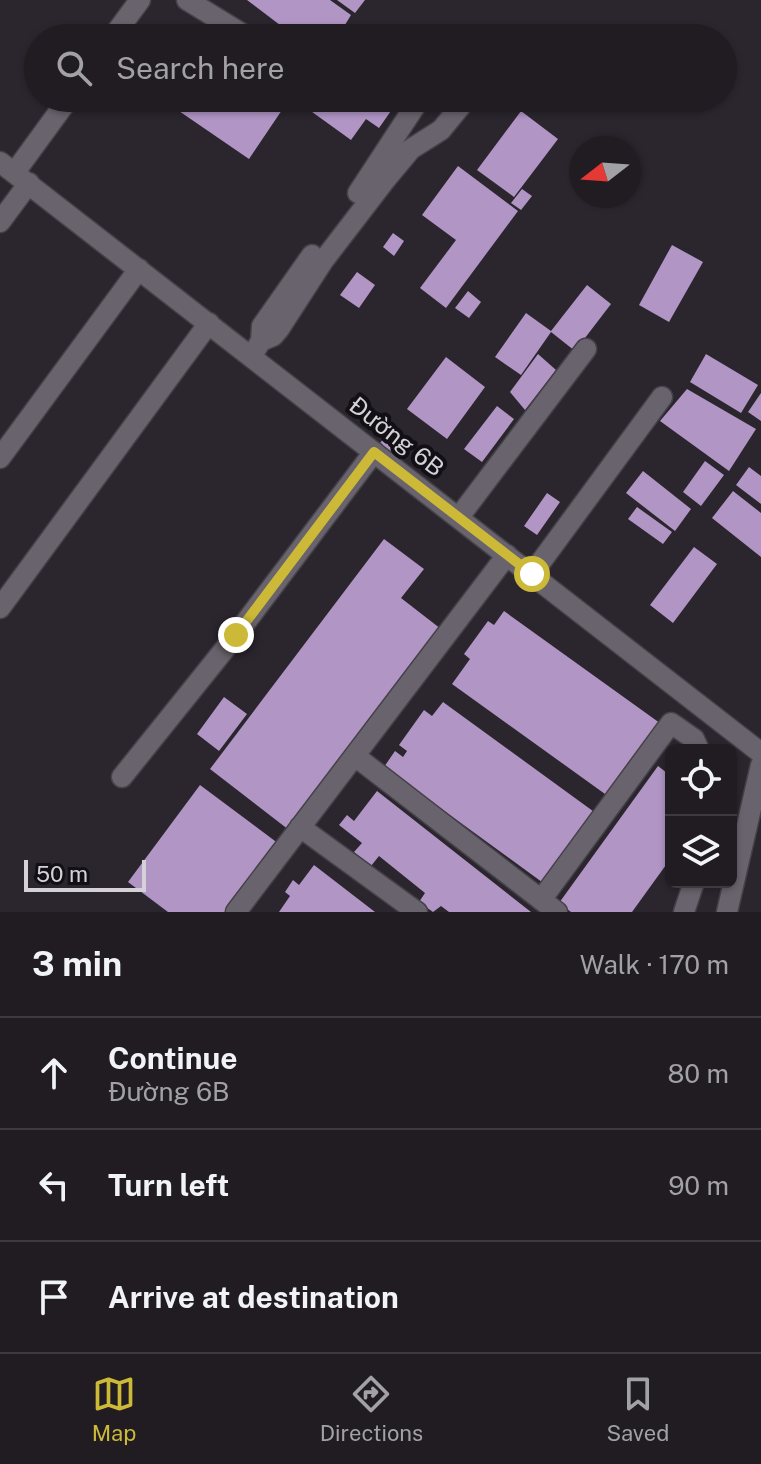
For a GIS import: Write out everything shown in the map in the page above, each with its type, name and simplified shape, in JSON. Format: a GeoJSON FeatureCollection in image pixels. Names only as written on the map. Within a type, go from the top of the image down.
{"type":"FeatureCollection","features":[{"type":"Feature","properties":{"kind":"street"},"geometry":{"type":"LineString","coordinates":[[122,24],[140,0]]}},
{"type":"Feature","properties":{"kind":"street"},"geometry":{"type":"LineString","coordinates":[[187,0],[226,24]]}},
{"type":"Feature","properties":{"kind":"street"},"geometry":{"type":"LineString","coordinates":[[0,222],[15,172],[59,112]]}},
{"type":"Feature","properties":{"kind":"street"},"geometry":{"type":"LineString","coordinates":[[256,349],[267,316],[379,164],[411,112]]}},
{"type":"Feature","properties":{"kind":"street"},"geometry":{"type":"LineString","coordinates":[[256,349],[279,329],[323,261],[411,149],[441,130],[456,112]]}},
{"type":"Feature","properties":{"kind":"street","name":"Đường 6B"},"geometry":{"type":"LineString","coordinates":[[15,172],[209,323],[256,349],[374,452],[761,753]]}},
{"type":"Feature","properties":{"kind":"street"},"geometry":{"type":"LineString","coordinates":[[0,458],[139,269]]}},
{"type":"Feature","properties":{"kind":"street"},"geometry":{"type":"LineString","coordinates":[[0,608],[209,323]]}},
{"type":"Feature","properties":{"kind":"street"},"geometry":{"type":"LineString","coordinates":[[459,517],[586,349]]}},
{"type":"Feature","properties":{"kind":"street"},"geometry":{"type":"LineString","coordinates":[[532,574],[662,397]]}},
{"type":"Feature","properties":{"kind":"street"},"geometry":{"type":"LineString","coordinates":[[122,777],[236,635],[374,452]]}},
{"type":"Feature","properties":{"kind":"street"},"geometry":{"type":"LineString","coordinates":[[236,912],[507,555]]}},
{"type":"Feature","properties":{"kind":"street"},"geometry":{"type":"LineString","coordinates":[[355,756],[549,906],[671,723],[696,744]]}},
{"type":"Feature","properties":{"kind":"street"},"geometry":{"type":"LineString","coordinates":[[727,912],[761,765]]}},
{"type":"Feature","properties":{"kind":"street"},"geometry":{"type":"LineString","coordinates":[[300,827],[415,912]]}},
{"type":"Feature","properties":{"kind":"street"},"geometry":{"type":"LineString","coordinates":[[684,912],[692,888]]}},
{"type":"Feature","properties":{"kind":"building"},"geometry":{"type":"Polygon","coordinates":[[[247,0],[330,0],[351,15],[346,24],[279,24],[247,0]]]}},
{"type":"Feature","properties":{"kind":"building"},"geometry":{"type":"Polygon","coordinates":[[[337,0],[365,0],[355,13],[337,0]]]}},
{"type":"Feature","properties":{"kind":"building"},"geometry":{"type":"Polygon","coordinates":[[[180,112],[281,112],[249,159],[180,112]]]}},
{"type":"Feature","properties":{"kind":"building"},"geometry":{"type":"Polygon","coordinates":[[[312,112],[390,112],[379,128],[366,119],[351,140],[312,112]]]}},
{"type":"Feature","properties":{"kind":"building"},"geometry":{"type":"Polygon","coordinates":[[[520,112],[558,139],[514,197],[477,170],[520,112]]]}},
{"type":"Feature","properties":{"kind":"building"},"geometry":{"type":"Polygon","coordinates":[[[458,166],[518,211],[446,308],[420,288],[456,240],[422,215],[458,166]]]}},
{"type":"Feature","properties":{"kind":"building"},"geometry":{"type":"Polygon","coordinates":[[[522,189],[532,196],[521,210],[511,203],[522,189]]]}},
{"type":"Feature","properties":{"kind":"building"},"geometry":{"type":"Polygon","coordinates":[[[393,233],[404,241],[394,256],[383,247],[393,233]]]}},
{"type":"Feature","properties":{"kind":"building"},"geometry":{"type":"Polygon","coordinates":[[[672,245],[703,262],[669,322],[639,305],[672,245]]]}},
{"type":"Feature","properties":{"kind":"building"},"geometry":{"type":"Polygon","coordinates":[[[357,272],[375,285],[359,308],[340,295],[357,272]]]}},
{"type":"Feature","properties":{"kind":"building"},"geometry":{"type":"Polygon","coordinates":[[[587,285],[611,304],[575,351],[551,332],[521,375],[495,357],[526,313],[551,331],[587,285]]]}},
{"type":"Feature","properties":{"kind":"building"},"geometry":{"type":"Polygon","coordinates":[[[468,291],[481,302],[469,318],[455,308],[468,291]]]}},
{"type":"Feature","properties":{"kind":"building"},"geometry":{"type":"Polygon","coordinates":[[[538,354],[556,370],[525,410],[510,392],[538,354]]]}},
{"type":"Feature","properties":{"kind":"building"},"geometry":{"type":"Polygon","coordinates":[[[706,354],[758,385],[741,413],[690,382],[706,354]]]}},
{"type":"Feature","properties":{"kind":"building"},"geometry":{"type":"Polygon","coordinates":[[[446,357],[485,387],[447,439],[407,409],[446,357]]]}},
{"type":"Feature","properties":{"kind":"building"},"geometry":{"type":"Polygon","coordinates":[[[687,389],[756,429],[729,471],[660,421],[687,389]]]}},
{"type":"Feature","properties":{"kind":"building"},"geometry":{"type":"Polygon","coordinates":[[[761,393],[761,421],[748,412],[761,393]]]}},
{"type":"Feature","properties":{"kind":"building"},"geometry":{"type":"Polygon","coordinates":[[[497,406],[514,419],[482,462],[464,449],[497,406]]]}},
{"type":"Feature","properties":{"kind":"building"},"geometry":{"type":"Polygon","coordinates":[[[383,439],[405,454],[398,465],[376,449],[383,439]]]}},
{"type":"Feature","properties":{"kind":"building"},"geometry":{"type":"Polygon","coordinates":[[[705,461],[724,475],[701,506],[683,492],[705,461]]]}},
{"type":"Feature","properties":{"kind":"building"},"geometry":{"type":"Polygon","coordinates":[[[749,467],[761,476],[761,504],[736,485],[749,467]]]}},
{"type":"Feature","properties":{"kind":"building"},"geometry":{"type":"Polygon","coordinates":[[[643,471],[691,509],[675,531],[626,493],[643,471]]]}},
{"type":"Feature","properties":{"kind":"building"},"geometry":{"type":"Polygon","coordinates":[[[733,491],[761,513],[761,557],[712,518],[733,491]]]}},
{"type":"Feature","properties":{"kind":"building"},"geometry":{"type":"Polygon","coordinates":[[[547,493],[560,502],[537,535],[524,526],[547,493]]]}},
{"type":"Feature","properties":{"kind":"building"},"geometry":{"type":"Polygon","coordinates":[[[637,507],[672,532],[663,544],[628,519],[637,507]]]}},
{"type":"Feature","properties":{"kind":"building"},"geometry":{"type":"Polygon","coordinates":[[[384,539],[424,569],[401,598],[441,629],[289,830],[210,769],[384,539]]]}},
{"type":"Feature","properties":{"kind":"building"},"geometry":{"type":"Polygon","coordinates":[[[694,547],[717,564],[673,623],[650,605],[694,547]]]}},
{"type":"Feature","properties":{"kind":"building"},"geometry":{"type":"Polygon","coordinates":[[[504,611],[664,726],[612,799],[452,684],[470,659],[464,654],[488,621],[494,625],[504,611]]]}},
{"type":"Feature","properties":{"kind":"building"},"geometry":{"type":"Polygon","coordinates":[[[224,697],[247,714],[219,751],[197,734],[224,697]]]}},
{"type":"Feature","properties":{"kind":"building"},"geometry":{"type":"Polygon","coordinates":[[[443,702],[597,814],[546,885],[384,767],[395,751],[403,757],[407,751],[399,745],[424,710],[432,716],[443,702]]]}},
{"type":"Feature","properties":{"kind":"building"},"geometry":{"type":"Polygon","coordinates":[[[658,766],[665,771],[665,866],[632,912],[571,912],[559,903],[658,766]]]}},
{"type":"Feature","properties":{"kind":"building"},"geometry":{"type":"Polygon","coordinates":[[[200,785],[279,844],[228,912],[168,912],[128,882],[200,785]]]}},
{"type":"Feature","properties":{"kind":"building"},"geometry":{"type":"Polygon","coordinates":[[[377,791],[531,912],[449,912],[441,906],[433,912],[419,902],[425,893],[379,856],[371,866],[354,852],[362,843],[339,825],[347,815],[354,821],[377,791]]]}},
{"type":"Feature","properties":{"kind":"building"},"geometry":{"type":"Polygon","coordinates":[[[314,865],[375,912],[279,912],[290,896],[285,892],[293,880],[299,885],[314,865]]]}},
{"type":"Feature","properties":{"kind":"route"},"geometry":{"type":"LineString","coordinates":[[236,635],[374,452],[532,574]]}}]}
